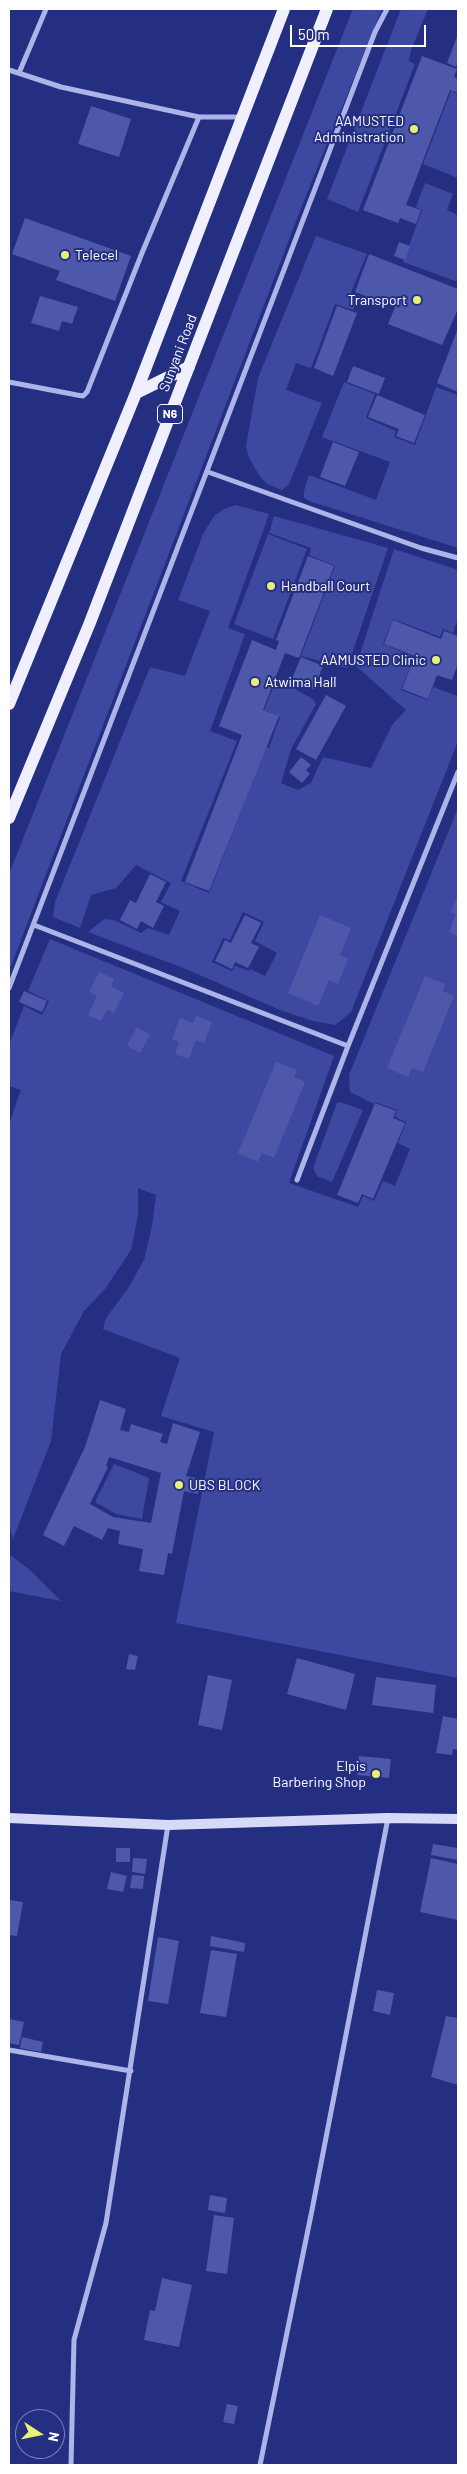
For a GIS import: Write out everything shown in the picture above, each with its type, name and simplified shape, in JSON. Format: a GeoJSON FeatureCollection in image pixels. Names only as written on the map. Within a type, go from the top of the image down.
{"type":"FeatureCollection","features":[{"type":"Feature","properties":{"kind":"main road"},"geometry":{"type":"LineString","coordinates":[[9,704],[136,393],[284,9]]}},
{"type":"Feature","properties":{"kind":"main road","name":"Sunyani Road"},"geometry":{"type":"LineString","coordinates":[[9,818],[89,625],[327,9]]}},
{"type":"Feature","properties":{"kind":"main road"},"geometry":{"type":"LineString","coordinates":[[136,393],[188,367]]}},
{"type":"Feature","properties":{"kind":"street"},"geometry":{"type":"LineString","coordinates":[[19,73],[46,9]]}},
{"type":"Feature","properties":{"kind":"street"},"geometry":{"type":"LineString","coordinates":[[9,988],[375,32],[387,9]]}},
{"type":"Feature","properties":{"kind":"street"},"geometry":{"type":"LineString","coordinates":[[9,70],[60,87],[199,117],[242,117]]}},
{"type":"Feature","properties":{"kind":"street"},"geometry":{"type":"LineString","coordinates":[[9,382],[83,396],[87,392],[199,117]]}},
{"type":"Feature","properties":{"kind":"street"},"geometry":{"type":"LineString","coordinates":[[208,472],[422,548],[458,558]]}},
{"type":"Feature","properties":{"kind":"street"},"geometry":{"type":"LineString","coordinates":[[297,1180],[348,1046],[458,772]]}},
{"type":"Feature","properties":{"kind":"street"},"geometry":{"type":"LineString","coordinates":[[34,925],[348,1046]]}},
{"type":"Feature","properties":{"kind":"street"},"geometry":{"type":"LineString","coordinates":[[9,1818],[168,1825],[388,1818],[458,1819]]}},
{"type":"Feature","properties":{"kind":"street"},"geometry":{"type":"LineString","coordinates":[[260,2465],[314,2201],[388,1818]]}},
{"type":"Feature","properties":{"kind":"street"},"geometry":{"type":"LineString","coordinates":[[71,2465],[74,2340],[106,2223],[168,1825]]}},
{"type":"Feature","properties":{"kind":"street"},"geometry":{"type":"LineString","coordinates":[[9,2050],[130,2072]]}},
{"type":"Feature","properties":{"kind":"shaded area"},"geometry":{"type":"Polygon","coordinates":[[[353,9],[382,9],[303,203],[9,971],[9,874],[353,9]]]}},
{"type":"Feature","properties":{"kind":"shaded area"},"geometry":{"type":"Polygon","coordinates":[[[401,9],[428,9],[411,50],[409,61],[415,64],[358,212],[327,199],[401,9]]]}},
{"type":"Feature","properties":{"kind":"shaded area"},"geometry":{"type":"Polygon","coordinates":[[[451,91],[458,94],[458,178],[423,164],[451,91]]]}},
{"type":"Feature","properties":{"kind":"shaded area"},"geometry":{"type":"Polygon","coordinates":[[[425,183],[453,194],[447,210],[458,215],[458,282],[403,262],[422,210],[416,207],[425,183]]]}},
{"type":"Feature","properties":{"kind":"shaded area"},"geometry":{"type":"Polygon","coordinates":[[[316,236],[367,254],[351,292],[359,296],[353,310],[335,304],[311,368],[296,363],[286,390],[322,403],[289,484],[282,490],[267,484],[259,475],[249,458],[246,446],[258,378],[316,236]]]}},
{"type":"Feature","properties":{"kind":"shaded area"},"geometry":{"type":"Polygon","coordinates":[[[344,382],[375,394],[366,418],[396,431],[394,437],[415,445],[436,387],[458,395],[458,548],[304,498],[309,475],[376,500],[390,462],[322,437],[344,382]]]}},
{"type":"Feature","properties":{"kind":"shaded area"},"geometry":{"type":"Polygon","coordinates":[[[235,505],[269,514],[228,628],[245,634],[210,731],[237,741],[181,881],[209,893],[266,747],[269,748],[280,717],[264,710],[277,678],[314,700],[316,704],[291,749],[281,783],[298,790],[311,783],[323,757],[371,768],[392,725],[406,710],[356,666],[394,549],[458,570],[458,618],[453,633],[443,629],[440,637],[393,619],[383,644],[414,657],[401,690],[428,700],[433,687],[458,696],[458,741],[351,1012],[335,1025],[313,1021],[280,1010],[186,969],[88,932],[104,919],[114,920],[141,933],[148,928],[169,935],[180,911],[161,902],[171,883],[136,865],[116,888],[91,895],[80,928],[53,917],[55,902],[150,667],[185,676],[210,611],[178,600],[203,534],[214,516],[224,509],[235,505]],[[243,912],[230,940],[223,938],[212,962],[232,971],[235,966],[249,971],[250,969],[265,976],[277,953],[255,941],[264,922],[243,912]]]}},
{"type":"Feature","properties":{"kind":"shaded area"},"geometry":{"type":"Polygon","coordinates":[[[274,516],[388,548],[347,668],[301,656],[335,566],[309,555],[311,548],[269,533],[274,516]]]}},
{"type":"Feature","properties":{"kind":"shaded area","name":"Handball Court"},"geometry":{"type":"Polygon","coordinates":[[[268,534],[307,549],[273,639],[234,624],[268,534]]]}},
{"type":"Feature","properties":{"kind":"shaded area"},"geometry":{"type":"Polygon","coordinates":[[[458,808],[458,1678],[176,1623],[214,1432],[161,1416],[180,1358],[103,1329],[106,1318],[127,1290],[144,1260],[152,1226],[156,1195],[138,1188],[138,1215],[131,1250],[105,1289],[84,1311],[61,1354],[51,1441],[13,1539],[9,1526],[9,1124],[21,1090],[9,1086],[9,1045],[24,1006],[42,1015],[49,1001],[28,991],[50,939],[334,1056],[289,1183],[358,1207],[363,1196],[374,1201],[383,1181],[395,1186],[410,1149],[398,1143],[406,1122],[395,1117],[397,1110],[375,1102],[374,1104],[350,1092],[349,1075],[458,808]]]}},
{"type":"Feature","properties":{"kind":"shaded area"},"geometry":{"type":"Polygon","coordinates":[[[340,1102],[363,1110],[332,1182],[317,1176],[313,1168],[337,1103],[340,1102]]]}},
{"type":"Feature","properties":{"kind":"shaded area"},"geometry":{"type":"Polygon","coordinates":[[[114,1464],[149,1478],[142,1519],[116,1514],[95,1502],[114,1464]]]}},
{"type":"Feature","properties":{"kind":"shaded area"},"geometry":{"type":"Polygon","coordinates":[[[9,1554],[30,1570],[61,1601],[9,1591],[9,1554]]]}},
{"type":"Feature","properties":{"kind":"building"},"geometry":{"type":"Polygon","coordinates":[[[458,34],[458,62],[456,67],[447,63],[458,34]]]}},
{"type":"Feature","properties":{"kind":"building","name":"AAMUSTED Administration"},"geometry":{"type":"Polygon","coordinates":[[[422,56],[457,69],[454,77],[458,79],[458,93],[450,90],[406,205],[421,210],[416,224],[400,218],[398,223],[363,210],[422,56]]]}},
{"type":"Feature","properties":{"kind":"building"},"geometry":{"type":"Polygon","coordinates":[[[91,106],[131,119],[119,157],[78,144],[91,106]]]}},
{"type":"Feature","properties":{"kind":"building"},"geometry":{"type":"Polygon","coordinates":[[[25,218],[131,256],[115,301],[56,280],[60,271],[12,254],[25,218]]]}},
{"type":"Feature","properties":{"kind":"building"},"geometry":{"type":"Polygon","coordinates":[[[399,242],[410,246],[405,260],[394,256],[399,242]]]}},
{"type":"Feature","properties":{"kind":"building","name":"Transport"},"geometry":{"type":"Polygon","coordinates":[[[369,254],[458,289],[458,309],[442,345],[388,324],[395,307],[355,292],[369,254]]]}},
{"type":"Feature","properties":{"kind":"building"},"geometry":{"type":"Polygon","coordinates":[[[40,296],[78,307],[72,324],[62,321],[59,331],[31,323],[40,296]]]}},
{"type":"Feature","properties":{"kind":"building","name":"Transport"},"geometry":{"type":"Polygon","coordinates":[[[337,306],[357,313],[333,376],[314,368],[337,306]]]}},
{"type":"Feature","properties":{"kind":"building"},"geometry":{"type":"Polygon","coordinates":[[[458,328],[458,392],[437,383],[458,328]]]}},
{"type":"Feature","properties":{"kind":"building"},"geometry":{"type":"Polygon","coordinates":[[[353,366],[385,378],[379,394],[347,382],[353,366]]]}},
{"type":"Feature","properties":{"kind":"building"},"geometry":{"type":"Polygon","coordinates":[[[377,395],[425,415],[414,443],[396,436],[399,429],[368,417],[377,395]]]}},
{"type":"Feature","properties":{"kind":"building"},"geometry":{"type":"Polygon","coordinates":[[[333,442],[359,452],[345,486],[320,477],[333,442]]]}},
{"type":"Feature","properties":{"kind":"building"},"geometry":{"type":"Polygon","coordinates":[[[308,556],[334,566],[299,658],[285,653],[263,710],[279,716],[209,891],[185,882],[242,735],[219,726],[252,640],[276,650],[279,641],[276,640],[308,556]]]}},
{"type":"Feature","properties":{"kind":"building","name":"AAMUSTED Clinic"},"geometry":{"type":"Polygon","coordinates":[[[393,620],[441,639],[444,631],[458,636],[458,663],[452,680],[437,675],[428,699],[402,689],[415,656],[384,644],[393,620]]]}},
{"type":"Feature","properties":{"kind":"building"},"geometry":{"type":"Polygon","coordinates":[[[301,657],[323,666],[314,689],[291,681],[301,657]]]}},
{"type":"Feature","properties":{"kind":"building"},"geometry":{"type":"Polygon","coordinates":[[[326,695],[346,706],[316,760],[296,749],[326,695]]]}},
{"type":"Feature","properties":{"kind":"building"},"geometry":{"type":"Polygon","coordinates":[[[301,757],[311,765],[306,770],[310,774],[302,783],[289,772],[301,757]]]}},
{"type":"Feature","properties":{"kind":"building"},"geometry":{"type":"Polygon","coordinates":[[[150,874],[166,882],[156,902],[164,906],[153,928],[141,921],[137,929],[120,920],[130,900],[136,903],[150,874]]]}},
{"type":"Feature","properties":{"kind":"building"},"geometry":{"type":"Polygon","coordinates":[[[457,897],[458,936],[449,932],[456,914],[451,912],[457,897]]]}},
{"type":"Feature","properties":{"kind":"building"},"geometry":{"type":"Polygon","coordinates":[[[245,915],[261,923],[251,943],[259,947],[248,968],[235,962],[232,969],[215,961],[225,940],[231,943],[245,915]]]}},
{"type":"Feature","properties":{"kind":"building"},"geometry":{"type":"Polygon","coordinates":[[[320,915],[351,928],[340,955],[348,959],[338,984],[329,980],[318,1006],[288,993],[320,915]]]}},
{"type":"Feature","properties":{"kind":"building"},"geometry":{"type":"Polygon","coordinates":[[[99,972],[114,979],[111,986],[124,993],[114,1013],[107,1010],[101,1021],[88,1015],[97,996],[89,992],[99,972]]]}},
{"type":"Feature","properties":{"kind":"building"},"geometry":{"type":"Polygon","coordinates":[[[425,976],[445,984],[443,991],[454,996],[423,1072],[412,1068],[408,1077],[387,1068],[425,976]]]}},
{"type":"Feature","properties":{"kind":"building"},"geometry":{"type":"Polygon","coordinates":[[[24,991],[47,1001],[42,1012],[19,1002],[24,991]]]}},
{"type":"Feature","properties":{"kind":"building"},"geometry":{"type":"Polygon","coordinates":[[[196,1016],[212,1022],[204,1043],[196,1040],[189,1059],[175,1054],[179,1042],[172,1039],[180,1018],[193,1023],[196,1016]]]}},
{"type":"Feature","properties":{"kind":"building"},"geometry":{"type":"Polygon","coordinates":[[[137,1027],[150,1035],[140,1053],[127,1046],[137,1027]]]}},
{"type":"Feature","properties":{"kind":"building"},"geometry":{"type":"Polygon","coordinates":[[[276,1062],[297,1070],[294,1077],[305,1082],[274,1158],[262,1153],[258,1162],[238,1153],[276,1062]]]}},
{"type":"Feature","properties":{"kind":"building"},"geometry":{"type":"Polygon","coordinates":[[[375,1103],[396,1111],[393,1118],[405,1123],[373,1199],[362,1194],[358,1203],[337,1195],[375,1103]]]}},
{"type":"Feature","properties":{"kind":"building","name":"UBS BLOCK"},"geometry":{"type":"Polygon","coordinates":[[[100,1400],[126,1409],[120,1430],[129,1432],[131,1424],[163,1434],[160,1442],[167,1444],[173,1423],[200,1432],[186,1476],[201,1479],[198,1494],[184,1491],[172,1554],[168,1553],[164,1575],[139,1571],[143,1549],[118,1544],[120,1531],[108,1528],[102,1540],[74,1526],[64,1546],[43,1535],[85,1447],[100,1400]],[[109,1457],[106,1466],[108,1467],[90,1504],[113,1517],[151,1523],[161,1473],[109,1457]]]}},
{"type":"Feature","properties":{"kind":"building"},"geometry":{"type":"Polygon","coordinates":[[[129,1654],[138,1656],[135,1670],[126,1669],[129,1654]]]}},
{"type":"Feature","properties":{"kind":"building"},"geometry":{"type":"Polygon","coordinates":[[[297,1658],[355,1674],[346,1710],[287,1694],[297,1658]]]}},
{"type":"Feature","properties":{"kind":"building"},"geometry":{"type":"Polygon","coordinates":[[[208,1675],[232,1680],[222,1730],[198,1725],[208,1675]]]}},
{"type":"Feature","properties":{"kind":"building"},"geometry":{"type":"Polygon","coordinates":[[[376,1677],[436,1685],[433,1713],[372,1705],[376,1677]]]}},
{"type":"Feature","properties":{"kind":"building"},"geometry":{"type":"Polygon","coordinates":[[[443,1716],[458,1719],[458,1750],[453,1749],[452,1755],[436,1753],[443,1716]]]}},
{"type":"Feature","properties":{"kind":"building"},"geometry":{"type":"Polygon","coordinates":[[[359,1756],[391,1759],[389,1778],[357,1775],[359,1756]]]}},
{"type":"Feature","properties":{"kind":"building"},"geometry":{"type":"Polygon","coordinates":[[[433,1844],[458,1848],[458,1860],[431,1855],[433,1844]]]}},
{"type":"Feature","properties":{"kind":"building"},"geometry":{"type":"Polygon","coordinates":[[[116,1848],[130,1848],[130,1862],[116,1862],[116,1848]]]}},
{"type":"Feature","properties":{"kind":"building"},"geometry":{"type":"Polygon","coordinates":[[[133,1858],[147,1859],[145,1874],[132,1872],[133,1858]]]}},
{"type":"Feature","properties":{"kind":"building"},"geometry":{"type":"Polygon","coordinates":[[[431,1858],[458,1864],[458,1920],[420,1912],[431,1858]]]}},
{"type":"Feature","properties":{"kind":"building"},"geometry":{"type":"Polygon","coordinates":[[[111,1872],[127,1876],[123,1892],[107,1889],[111,1872]]]}},
{"type":"Feature","properties":{"kind":"building"},"geometry":{"type":"Polygon","coordinates":[[[132,1875],[144,1876],[143,1889],[130,1888],[132,1875]]]}},
{"type":"Feature","properties":{"kind":"building"},"geometry":{"type":"Polygon","coordinates":[[[9,1900],[23,1902],[17,1936],[9,1935],[9,1900]]]}},
{"type":"Feature","properties":{"kind":"building"},"geometry":{"type":"Polygon","coordinates":[[[211,1936],[245,1943],[244,1952],[210,1946],[211,1936]]]}},
{"type":"Feature","properties":{"kind":"building"},"geometry":{"type":"Polygon","coordinates":[[[158,1937],[179,1941],[168,2004],[148,2001],[158,1937]]]}},
{"type":"Feature","properties":{"kind":"building"},"geometry":{"type":"Polygon","coordinates":[[[211,1950],[237,1954],[226,2017],[200,2013],[211,1950]]]}},
{"type":"Feature","properties":{"kind":"building"},"geometry":{"type":"Polygon","coordinates":[[[377,1990],[394,1993],[390,2015],[373,2011],[377,1990]]]}},
{"type":"Feature","properties":{"kind":"building"},"geometry":{"type":"Polygon","coordinates":[[[446,2016],[458,2018],[458,2085],[431,2077],[446,2016]]]}},
{"type":"Feature","properties":{"kind":"building"},"geometry":{"type":"Polygon","coordinates":[[[9,2019],[24,2022],[19,2045],[9,2043],[9,2019]]]}},
{"type":"Feature","properties":{"kind":"building"},"geometry":{"type":"Polygon","coordinates":[[[22,2037],[43,2042],[41,2052],[20,2048],[22,2037]]]}},
{"type":"Feature","properties":{"kind":"building"},"geometry":{"type":"Polygon","coordinates":[[[210,2195],[227,2198],[225,2213],[208,2210],[210,2195]]]}},
{"type":"Feature","properties":{"kind":"building"},"geometry":{"type":"Polygon","coordinates":[[[214,2215],[234,2218],[227,2274],[206,2271],[214,2215]]]}},
{"type":"Feature","properties":{"kind":"building"},"geometry":{"type":"Polygon","coordinates":[[[162,2278],[192,2285],[179,2347],[144,2340],[150,2310],[155,2311],[162,2278]]]}},
{"type":"Feature","properties":{"kind":"building"},"geometry":{"type":"Polygon","coordinates":[[[227,2404],[238,2406],[234,2424],[223,2422],[227,2404]]]}},
{"type":"Feature","properties":{"kind":"place","name":"AAMUSTED Administration"},"geometry":{"type":"Point","coordinates":[414,129]}},
{"type":"Feature","properties":{"kind":"place","name":"Telecel"},"geometry":{"type":"Point","coordinates":[65,255]}},
{"type":"Feature","properties":{"kind":"place","name":"Transport"},"geometry":{"type":"Point","coordinates":[417,300]}},
{"type":"Feature","properties":{"kind":"place","name":"Handball Court"},"geometry":{"type":"Point","coordinates":[271,586]}},
{"type":"Feature","properties":{"kind":"place","name":"AAMUSTED Clinic"},"geometry":{"type":"Point","coordinates":[436,660]}},
{"type":"Feature","properties":{"kind":"place","name":"Atwima Hall"},"geometry":{"type":"Point","coordinates":[255,682]}},
{"type":"Feature","properties":{"kind":"place","name":"UBS BLOCK"},"geometry":{"type":"Point","coordinates":[179,1485]}},
{"type":"Feature","properties":{"kind":"place","name":"Elpis Barbering Shop"},"geometry":{"type":"Point","coordinates":[376,1774]}}]}
